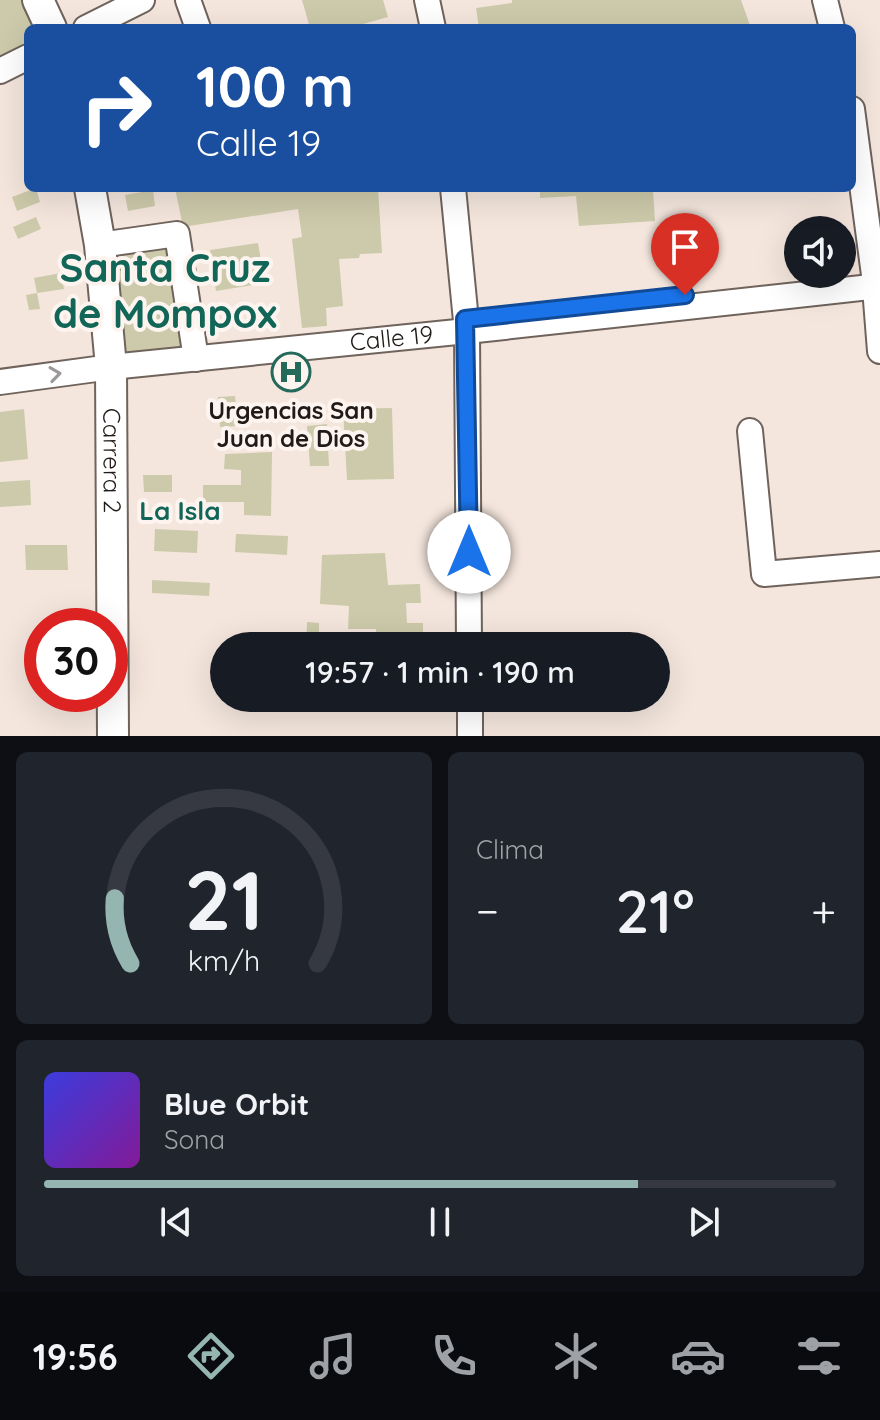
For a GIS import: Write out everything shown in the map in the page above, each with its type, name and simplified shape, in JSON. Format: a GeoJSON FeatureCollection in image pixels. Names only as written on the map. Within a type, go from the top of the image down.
{"type":"FeatureCollection","features":[{"type":"Feature","properties":{"kind":"main road"},"geometry":{"type":"LineString","coordinates":[[38,0],[49,24]]}},
{"type":"Feature","properties":{"kind":"main road","name":"Carrera 2"},"geometry":{"type":"LineString","coordinates":[[91,192],[100,245],[111,367],[113,736]]}},
{"type":"Feature","properties":{"kind":"street"},"geometry":{"type":"LineString","coordinates":[[94,24],[142,0]]}},
{"type":"Feature","properties":{"kind":"street"},"geometry":{"type":"LineString","coordinates":[[188,0],[197,24]]}},
{"type":"Feature","properties":{"kind":"street"},"geometry":{"type":"LineString","coordinates":[[427,0],[432,24]]}},
{"type":"Feature","properties":{"kind":"street"},"geometry":{"type":"LineString","coordinates":[[825,0],[831,24]]}},
{"type":"Feature","properties":{"kind":"street"},"geometry":{"type":"LineString","coordinates":[[0,71],[24,59]]}},
{"type":"Feature","properties":{"kind":"street"},"geometry":{"type":"LineString","coordinates":[[856,137],[877,281],[880,351]]}},
{"type":"Feature","properties":{"kind":"street"},"geometry":{"type":"LineString","coordinates":[[453,192],[466,325],[469,632]]}},
{"type":"Feature","properties":{"kind":"street"},"geometry":{"type":"LineString","coordinates":[[100,245],[177,234],[196,359]]}},
{"type":"Feature","properties":{"kind":"street","name":"Calle 19"},"geometry":{"type":"LineString","coordinates":[[0,382],[466,325],[877,281]]}},
{"type":"Feature","properties":{"kind":"street"},"geometry":{"type":"LineString","coordinates":[[750,431],[764,574],[880,564]]}},
{"type":"Feature","properties":{"kind":"street"},"geometry":{"type":"LineString","coordinates":[[470,712],[470,736]]}},
{"type":"Feature","properties":{"kind":"shaded area"},"geometry":{"type":"Polygon","coordinates":[[[0,0],[38,0],[49,24],[24,24],[24,55],[0,66],[0,0]]]}},
{"type":"Feature","properties":{"kind":"shaded area"},"geometry":{"type":"Polygon","coordinates":[[[302,0],[383,0],[388,17],[363,24],[309,24],[302,0]]]}},
{"type":"Feature","properties":{"kind":"shaded area"},"geometry":{"type":"Polygon","coordinates":[[[512,0],[741,0],[750,24],[478,24],[476,8],[512,3],[512,0]]]}},
{"type":"Feature","properties":{"kind":"shaded area"},"geometry":{"type":"Polygon","coordinates":[[[37,192],[40,202],[17,211],[12,197],[37,192]]]}},
{"type":"Feature","properties":{"kind":"shaded area"},"geometry":{"type":"Polygon","coordinates":[[[153,192],[155,206],[128,211],[125,195],[153,192]]]}},
{"type":"Feature","properties":{"kind":"shaded area"},"geometry":{"type":"Polygon","coordinates":[[[176,192],[378,192],[382,253],[339,259],[343,306],[326,308],[327,326],[302,328],[292,239],[302,237],[298,209],[183,227],[176,192]]]}},
{"type":"Feature","properties":{"kind":"shaded area"},"geometry":{"type":"Polygon","coordinates":[[[540,192],[653,192],[655,221],[579,226],[576,196],[540,198],[540,192]]]}},
{"type":"Feature","properties":{"kind":"shaded area"},"geometry":{"type":"Polygon","coordinates":[[[36,217],[41,229],[18,239],[13,227],[36,217]]]}},
{"type":"Feature","properties":{"kind":"shaded area"},"geometry":{"type":"Polygon","coordinates":[[[177,234],[196,359],[111,367],[100,245],[177,234]]]}},
{"type":"Feature","properties":{"kind":"shaded area"},"geometry":{"type":"Polygon","coordinates":[[[258,243],[265,283],[216,291],[210,250],[258,243]]]}},
{"type":"Feature","properties":{"kind":"shaded area"},"geometry":{"type":"Polygon","coordinates":[[[61,273],[64,289],[37,293],[34,278],[61,273]]]}},
{"type":"Feature","properties":{"kind":"shaded area"},"geometry":{"type":"Polygon","coordinates":[[[37,293],[40,309],[29,310],[26,295],[37,293]]]}},
{"type":"Feature","properties":{"kind":"shaded area"},"geometry":{"type":"Polygon","coordinates":[[[235,396],[238,426],[220,427],[218,397],[235,396]]]}},
{"type":"Feature","properties":{"kind":"shaded area"},"geometry":{"type":"Polygon","coordinates":[[[392,408],[394,479],[347,480],[343,409],[392,408]]]}},
{"type":"Feature","properties":{"kind":"shaded area"},"geometry":{"type":"Polygon","coordinates":[[[24,409],[28,459],[0,462],[0,412],[24,409]]]}},
{"type":"Feature","properties":{"kind":"shaded area"},"geometry":{"type":"Polygon","coordinates":[[[327,424],[329,466],[310,466],[307,426],[327,424]]]}},
{"type":"Feature","properties":{"kind":"shaded area"},"geometry":{"type":"Polygon","coordinates":[[[272,452],[271,516],[244,515],[244,502],[203,502],[203,485],[241,485],[241,470],[224,469],[225,454],[272,452]]]}},
{"type":"Feature","properties":{"kind":"shaded area"},"geometry":{"type":"Polygon","coordinates":[[[143,475],[172,475],[172,492],[144,492],[143,475]]]}},
{"type":"Feature","properties":{"kind":"shaded area"},"geometry":{"type":"Polygon","coordinates":[[[30,480],[31,505],[0,507],[0,482],[30,480]]]}},
{"type":"Feature","properties":{"kind":"shaded area"},"geometry":{"type":"Polygon","coordinates":[[[155,529],[198,531],[197,553],[154,551],[155,529]]]}},
{"type":"Feature","properties":{"kind":"shaded area"},"geometry":{"type":"Polygon","coordinates":[[[236,534],[288,536],[287,555],[235,552],[236,534]]]}},
{"type":"Feature","properties":{"kind":"shaded area"},"geometry":{"type":"Polygon","coordinates":[[[25,545],[67,545],[68,570],[26,570],[25,545]]]}},
{"type":"Feature","properties":{"kind":"shaded area"},"geometry":{"type":"Polygon","coordinates":[[[385,553],[388,585],[420,584],[421,603],[406,603],[407,623],[423,623],[423,632],[348,629],[349,606],[320,604],[322,555],[385,553]]]}},
{"type":"Feature","properties":{"kind":"shaded area"},"geometry":{"type":"Polygon","coordinates":[[[152,580],[210,583],[209,596],[152,593],[152,580]]]}},
{"type":"Feature","properties":{"kind":"shaded area"},"geometry":{"type":"Polygon","coordinates":[[[307,622],[319,623],[319,632],[307,632],[307,622]]]}},
{"type":"Feature","properties":{"kind":"place","name":"Urgencias San Juan de Dios"},"geometry":{"type":"Point","coordinates":[291,372]}},
{"type":"Feature","properties":{"kind":"district","name":"Santa Cruz de Mompox"},"geometry":{"type":"Point","coordinates":[165,291]}},
{"type":"Feature","properties":{"kind":"district","name":"La Isla"},"geometry":{"type":"Point","coordinates":[180,511]}},
{"type":"Feature","properties":{"kind":"route"},"geometry":{"type":"LineString","coordinates":[[469,552],[465,319],[685,295]]}}]}
